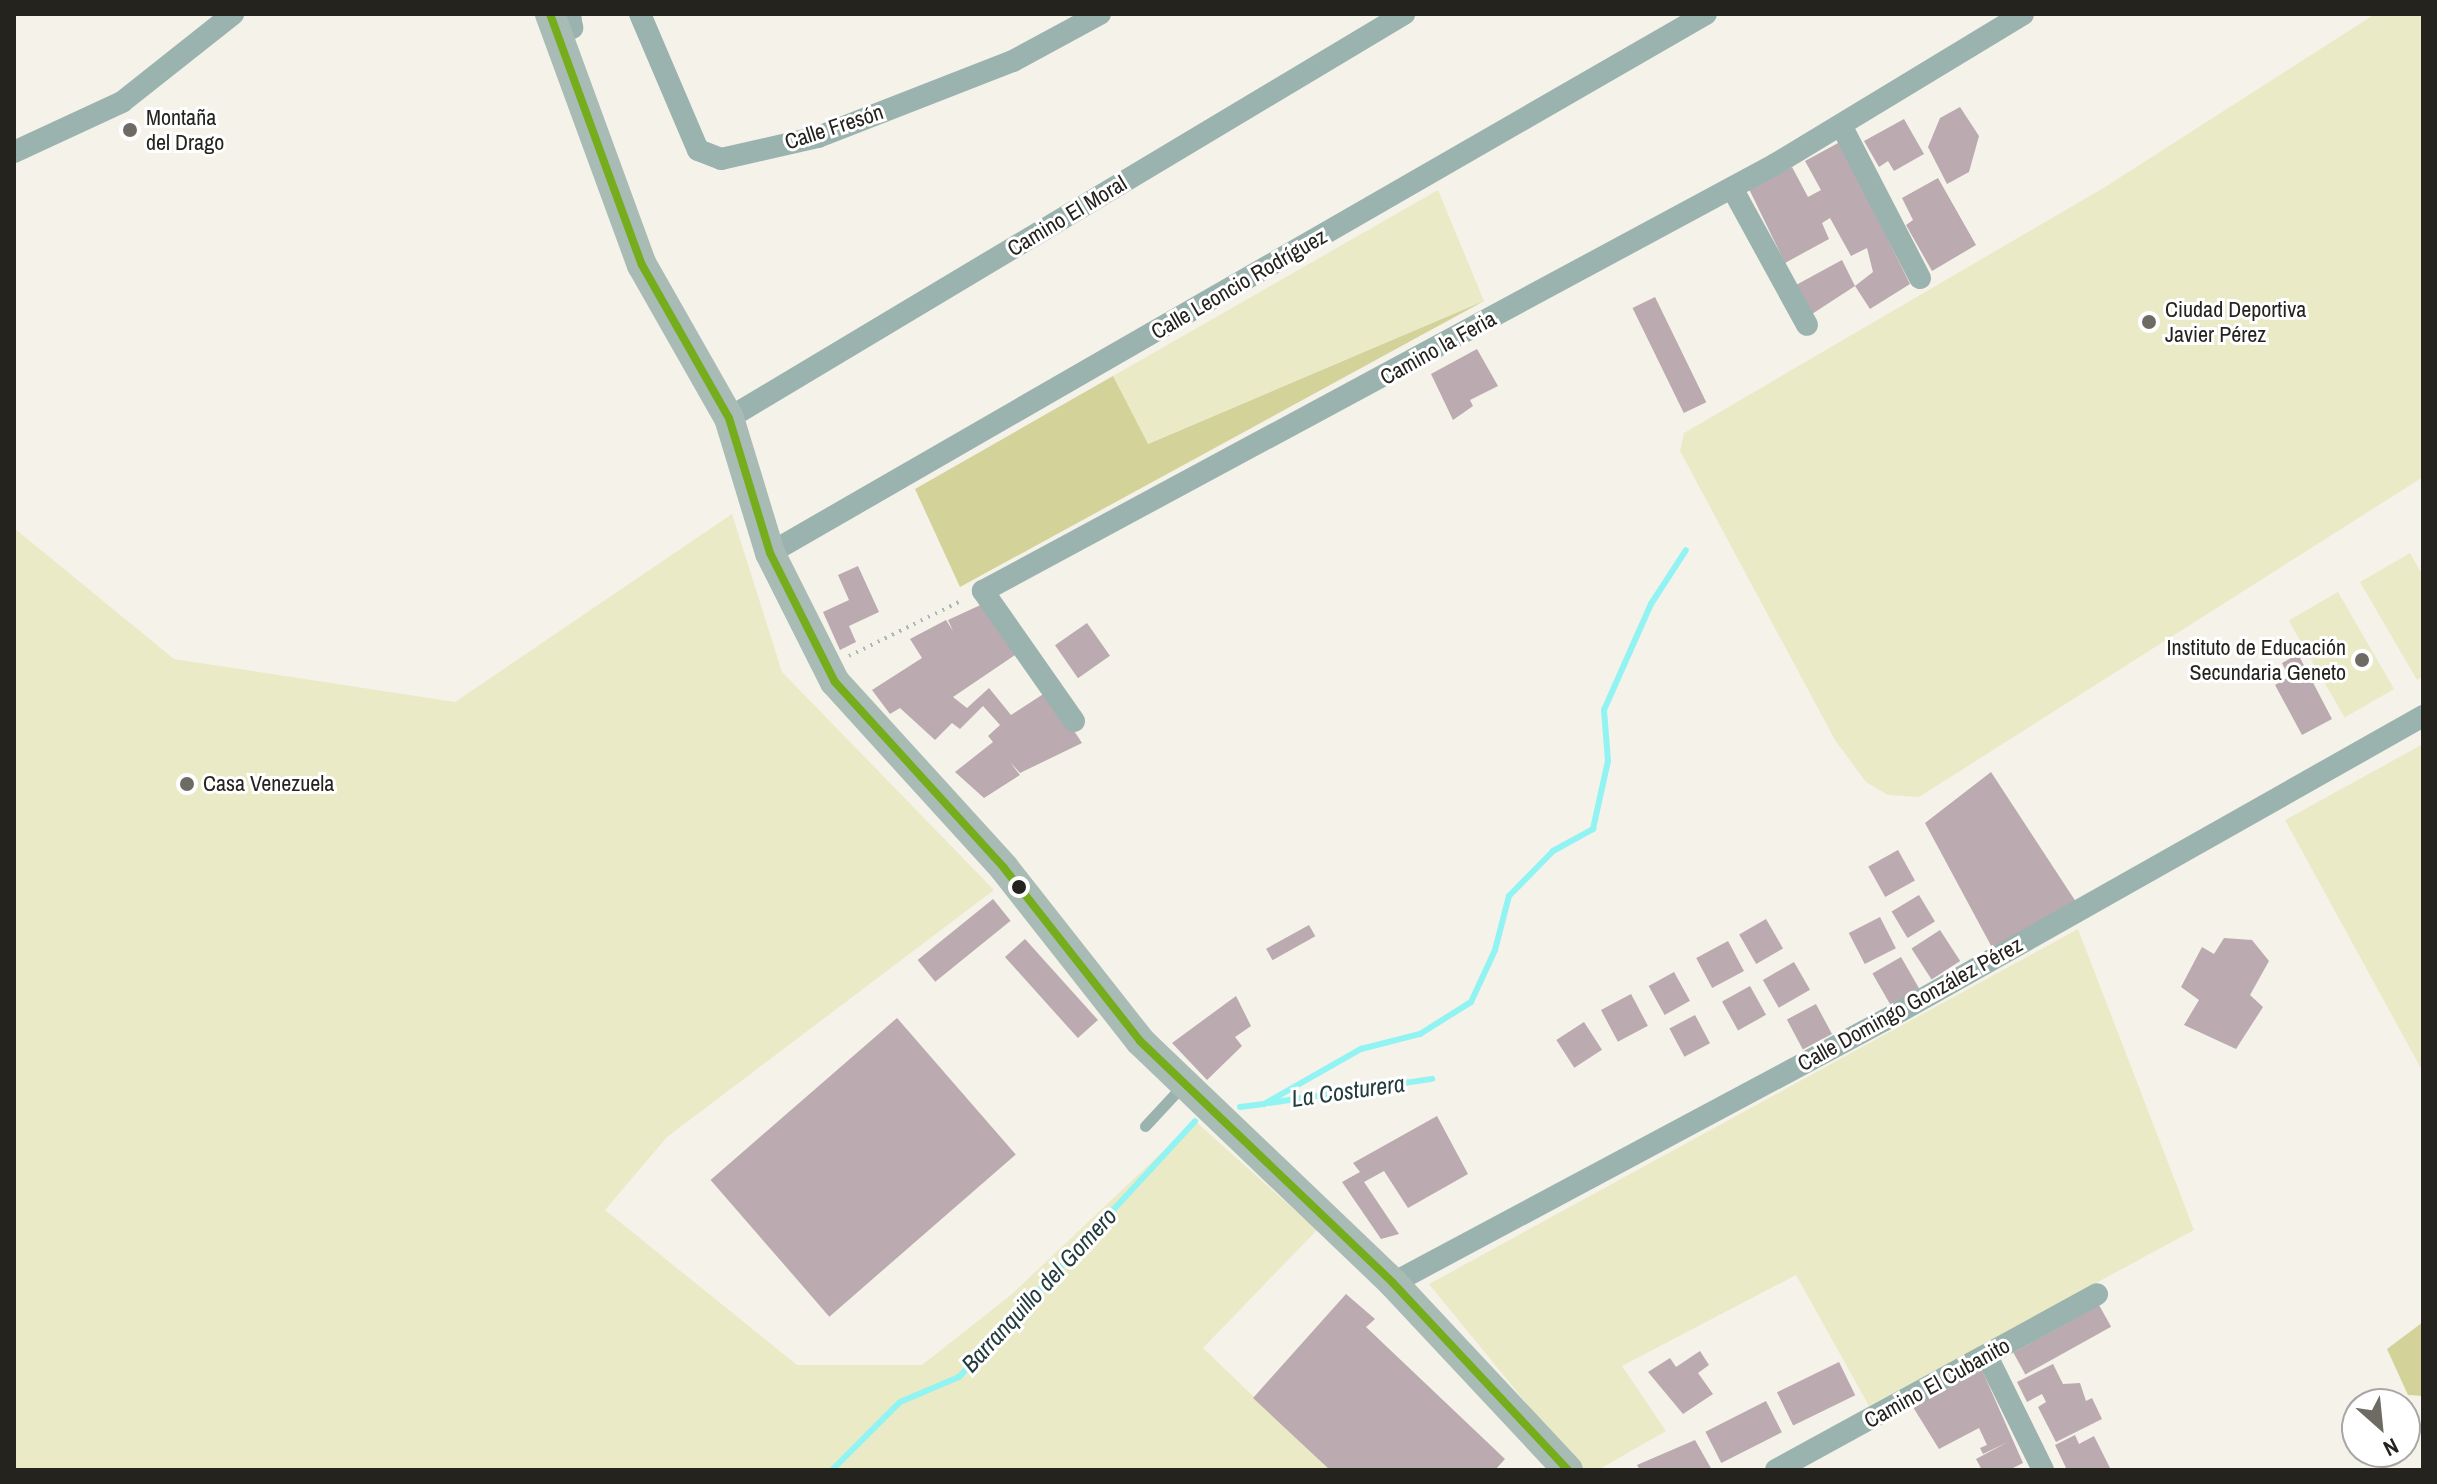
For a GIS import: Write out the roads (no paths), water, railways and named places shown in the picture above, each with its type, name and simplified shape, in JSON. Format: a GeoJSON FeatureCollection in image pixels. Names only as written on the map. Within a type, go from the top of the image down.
{"type":"FeatureCollection","features":[{"type":"Feature","properties":{"kind":"main road"},"geometry":{"type":"LineString","coordinates":[[559,20],[642,265],[729,418],[770,553],[826,668],[877,733],[1004,868],[1140,1041],[1393,1283],[1568,1470]]}},
{"type":"Feature","properties":{"kind":"street"},"geometry":{"type":"LineString","coordinates":[[14,152],[122,102],[233,14]]}},
{"type":"Feature","properties":{"kind":"street","name":"Calle Fresón"},"geometry":{"type":"LineString","coordinates":[[640,14],[698,150],[721,159],[846,126],[1013,61],[1100,14]]}},
{"type":"Feature","properties":{"kind":"street","name":"Camino El Moral"},"geometry":{"type":"LineString","coordinates":[[729,418],[1404,14]]}},
{"type":"Feature","properties":{"kind":"street","name":"Calle Leoncio Rodríguez"},"geometry":{"type":"LineString","coordinates":[[770,553],[1706,14]]}},
{"type":"Feature","properties":{"kind":"street","name":"Camino la Feria"},"geometry":{"type":"LineString","coordinates":[[1074,721],[983,591],[1842,127],[2023,14]]}},
{"type":"Feature","properties":{"kind":"street"},"geometry":{"type":"LineString","coordinates":[[1842,127],[1920,278]]}},
{"type":"Feature","properties":{"kind":"street"},"geometry":{"type":"LineString","coordinates":[[1732,188],[1807,325]]}},
{"type":"Feature","properties":{"kind":"street","name":"Calle Domingo González Pérez"},"geometry":{"type":"LineString","coordinates":[[1393,1283],[1885,1020],[2423,716]]}},
{"type":"Feature","properties":{"kind":"street","name":"Camino El Cubanito"},"geometry":{"type":"LineString","coordinates":[[1776,1470],[2097,1294]]}},
{"type":"Feature","properties":{"kind":"street"},"geometry":{"type":"LineString","coordinates":[[1987,1356],[2043,1470]]}},
{"type":"Feature","properties":{"kind":"lane"},"geometry":{"type":"LineString","coordinates":[[1145,1126],[1184,1084]]}},
{"type":"Feature","properties":{"kind":"waterway","name":"Barranquillo del Gomero"},"geometry":{"type":"LineString","coordinates":[[1240,1107],[1264,1104],[1361,1049],[1420,1034],[1471,1002],[1495,950],[1509,896],[1553,851],[1593,829],[1608,761],[1604,710],[1651,604],[1686,550]]}},
{"type":"Feature","properties":{"kind":"waterway","name":"La Costurera"},"geometry":{"type":"LineString","coordinates":[[1269,1103],[1432,1079]]}},
{"type":"Feature","properties":{"kind":"waterway","name":"Barranquillo del Gomero"},"geometry":{"type":"LineString","coordinates":[[832,1470],[900,1402],[959,1377],[1195,1121]]}},
{"type":"Feature","properties":{"kind":"place","name":"Montaña del Drago"},"geometry":{"type":"Point","coordinates":[130,130]}},
{"type":"Feature","properties":{"kind":"place","name":"Ciudad Deportiva Javier Pérez"},"geometry":{"type":"Point","coordinates":[2149,322]}},
{"type":"Feature","properties":{"kind":"place","name":"Instituto de Educación Secundaria Geneto"},"geometry":{"type":"Point","coordinates":[2362,660]}},
{"type":"Feature","properties":{"kind":"place","name":"Casa Venezuela"},"geometry":{"type":"Point","coordinates":[187,784]}}]}
